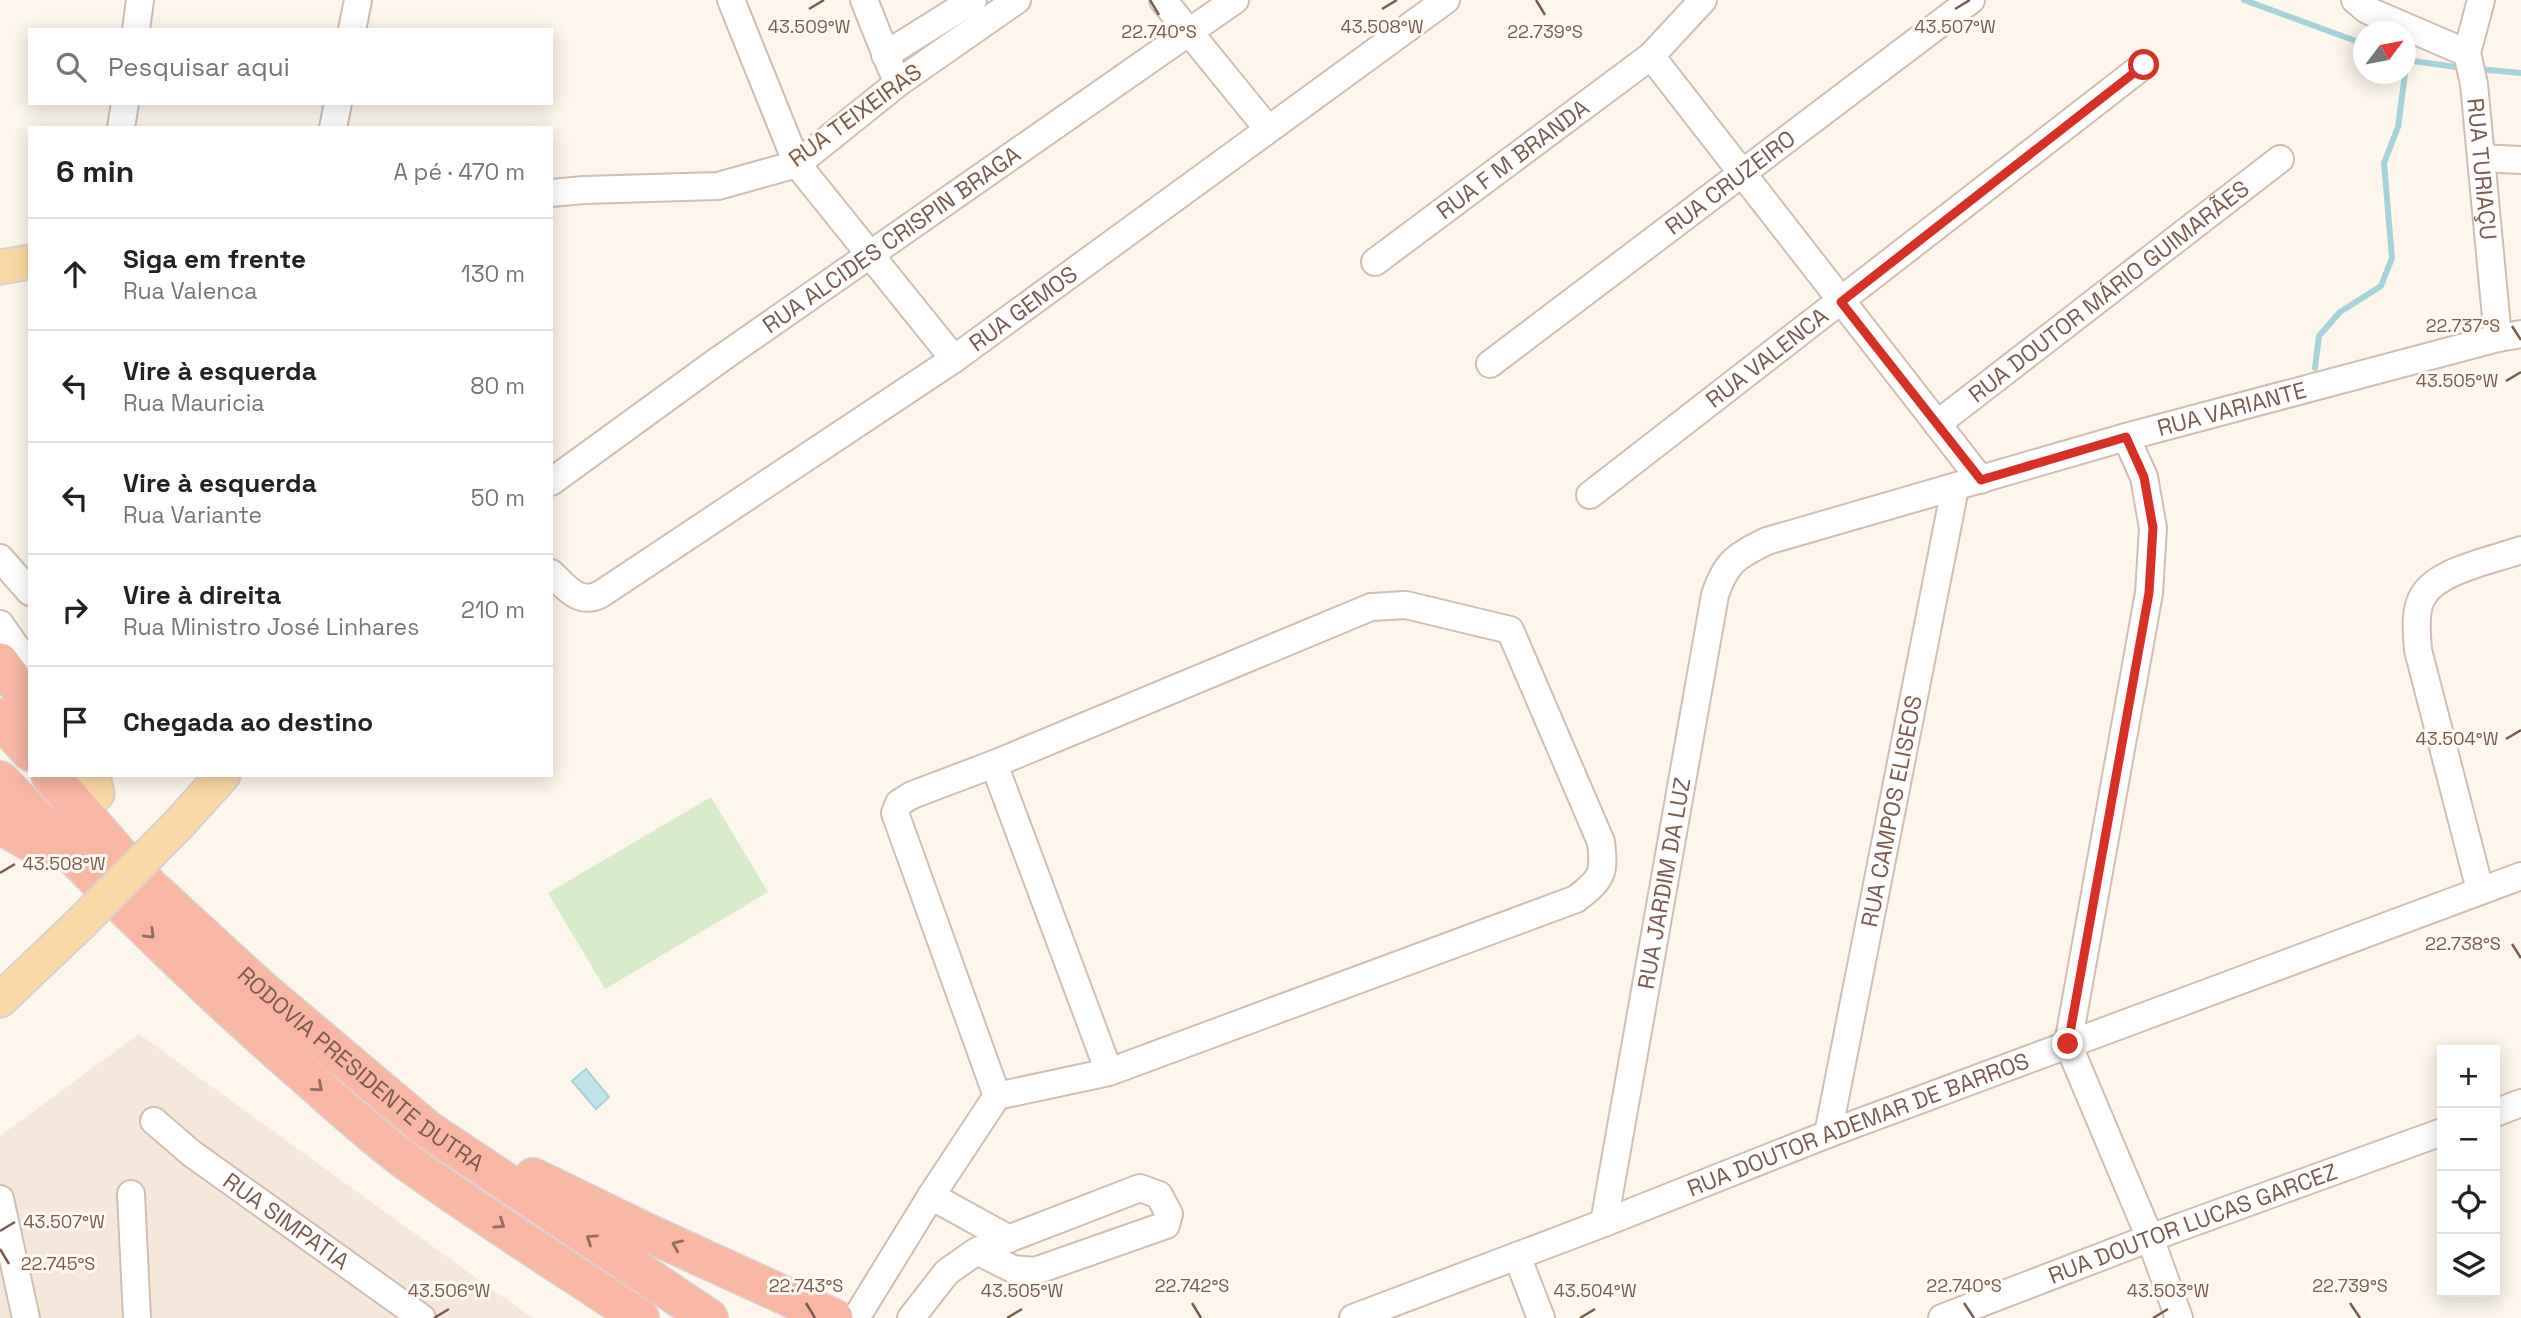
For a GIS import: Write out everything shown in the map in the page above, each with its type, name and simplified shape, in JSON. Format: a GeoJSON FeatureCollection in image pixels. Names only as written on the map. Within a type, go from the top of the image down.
{"type":"FeatureCollection","features":[{"type":"Feature","properties":{"kind":"highway"},"geometry":{"type":"LineString","coordinates":[[0,718],[28,750]]}},
{"type":"Feature","properties":{"kind":"highway","name":"RODOVIA PRESIDENTE DUTRA"},"geometry":{"type":"LineString","coordinates":[[52,777],[123,859],[260,988],[427,1129],[709,1318]]}},
{"type":"Feature","properties":{"kind":"highway","name":"RODOVIA PRESIDENTE DUTRA"},"geometry":{"type":"LineString","coordinates":[[0,780],[68,852],[90,870],[150,934],[215,996],[405,1160],[640,1318]]}},
{"type":"Feature","properties":{"kind":"highway"},"geometry":{"type":"LineString","coordinates":[[91,781],[123,859]]}},
{"type":"Feature","properties":{"kind":"highway"},"geometry":{"type":"LineString","coordinates":[[0,824],[33,844],[68,852]]}},
{"type":"Feature","properties":{"kind":"highway"},"geometry":{"type":"LineString","coordinates":[[427,1129],[834,1318]]}},
{"type":"Feature","properties":{"kind":"main road"},"geometry":{"type":"LineString","coordinates":[[0,267],[28,262]]}},
{"type":"Feature","properties":{"kind":"main road"},"geometry":{"type":"LineString","coordinates":[[0,1000],[80,924],[221,777]]}},
{"type":"Feature","properties":{"kind":"street"},"geometry":{"type":"LineString","coordinates":[[136,28],[140,0]]}},
{"type":"Feature","properties":{"kind":"street"},"geometry":{"type":"LineString","coordinates":[[352,28],[358,0]]}},
{"type":"Feature","properties":{"kind":"street"},"geometry":{"type":"LineString","coordinates":[[731,0],[797,164],[954,359]]}},
{"type":"Feature","properties":{"kind":"street"},"geometry":{"type":"LineString","coordinates":[[864,0],[884,55],[898,83]]}},
{"type":"Feature","properties":{"kind":"street"},"geometry":{"type":"LineString","coordinates":[[884,55],[973,0]]}},
{"type":"Feature","properties":{"kind":"street","name":"RUA TEIXEIRAS"},"geometry":{"type":"LineString","coordinates":[[553,193],[718,186],[797,164],[898,83],[1017,0]]}},
{"type":"Feature","properties":{"kind":"street"},"geometry":{"type":"LineString","coordinates":[[1163,0],[1268,129]]}},
{"type":"Feature","properties":{"kind":"street","name":"RUA ALCIDES CRISPIN BRAGA"},"geometry":{"type":"LineString","coordinates":[[553,481],[716,362],[1235,0]]}},
{"type":"Feature","properties":{"kind":"street","name":"RUA GEMOS"},"geometry":{"type":"LineString","coordinates":[[553,575],[576,596],[587,600],[601,594],[954,359],[1446,0]]}},
{"type":"Feature","properties":{"kind":"street","name":"RUA F M BRANDA"},"geometry":{"type":"LineString","coordinates":[[1374,262],[1651,57],[1703,0]]}},
{"type":"Feature","properties":{"kind":"street","name":"RUA CRUZEIRO"},"geometry":{"type":"LineString","coordinates":[[1490,364],[1971,0]]}},
{"type":"Feature","properties":{"kind":"street"},"geometry":{"type":"LineString","coordinates":[[2355,0],[2367,10],[2470,65]]}},
{"type":"Feature","properties":{"kind":"street","name":"RUA TURIAÇU"},"geometry":{"type":"LineString","coordinates":[[2481,0],[2470,65],[2481,158],[2509,336]]}},
{"type":"Feature","properties":{"kind":"street"},"geometry":{"type":"LineString","coordinates":[[1651,57],[1981,480]]}},
{"type":"Feature","properties":{"kind":"street","name":"RUA VALENCA"},"geometry":{"type":"LineString","coordinates":[[1590,495],[2144,65]]}},
{"type":"Feature","properties":{"kind":"street"},"geometry":{"type":"LineString","coordinates":[[121,126],[125,105]]}},
{"type":"Feature","properties":{"kind":"street"},"geometry":{"type":"LineString","coordinates":[[333,126],[338,105]]}},
{"type":"Feature","properties":{"kind":"street"},"geometry":{"type":"LineString","coordinates":[[2481,158],[2521,160]]}},
{"type":"Feature","properties":{"kind":"street","name":"RUA DOUTOR MÁRIO GUIMARÃES"},"geometry":{"type":"LineString","coordinates":[[1937,424],[2280,159]]}},
{"type":"Feature","properties":{"kind":"street","name":"RUA VARIANTE"},"geometry":{"type":"LineString","coordinates":[[1742,553],[1768,541],[2126,437],[2509,336]]}},
{"type":"Feature","properties":{"kind":"street"},"geometry":{"type":"LineString","coordinates":[[2126,437],[2144,477],[2153,528],[2149,593],[2068,1044],[2150,1238],[2179,1318]]}},
{"type":"Feature","properties":{"kind":"street","name":"RUA CAMPOS ELISEOS"},"geometry":{"type":"LineString","coordinates":[[1828,1134],[1955,488]]}},
{"type":"Feature","properties":{"kind":"street"},"geometry":{"type":"LineString","coordinates":[[2480,890],[2418,650],[2416,630],[2421,598],[2432,584],[2445,576],[2521,551]]}},
{"type":"Feature","properties":{"kind":"street","name":"RUA JARDIM DA LUZ"},"geometry":{"type":"LineString","coordinates":[[1604,1223],[1715,595],[1723,572],[1742,553]]}},
{"type":"Feature","properties":{"kind":"street"},"geometry":{"type":"LineString","coordinates":[[0,558],[28,590]]}},
{"type":"Feature","properties":{"kind":"street"},"geometry":{"type":"LineString","coordinates":[[856,1318],[997,1096],[1109,1072],[1576,900],[1596,884],[1604,868],[1601,842],[1510,630],[1406,605],[1371,607],[994,764],[912,795],[900,803],[895,813],[997,1096]]}},
{"type":"Feature","properties":{"kind":"street"},"geometry":{"type":"LineString","coordinates":[[0,624],[21,680]]}},
{"type":"Feature","properties":{"kind":"street"},"geometry":{"type":"LineString","coordinates":[[994,764],[1109,1072]]}},
{"type":"Feature","properties":{"kind":"street","name":"RUA DOUTOR ADEMAR DE BARROS"},"geometry":{"type":"LineString","coordinates":[[1353,1318],[1828,1134],[2521,876]]}},
{"type":"Feature","properties":{"kind":"street"},"geometry":{"type":"LineString","coordinates":[[2500,1110],[2521,1103]]}},
{"type":"Feature","properties":{"kind":"street","name":"RUA SIMPATIA"},"geometry":{"type":"LineString","coordinates":[[154,1121],[191,1153],[422,1318]]}},
{"type":"Feature","properties":{"kind":"street","name":"RUA DOUTOR LUCAS GARCEZ"},"geometry":{"type":"LineString","coordinates":[[1942,1318],[2150,1238],[2437,1134]]}},
{"type":"Feature","properties":{"kind":"street"},"geometry":{"type":"LineString","coordinates":[[911,1318],[947,1272],[977,1251],[1140,1188],[1159,1195],[1169,1214],[1166,1225],[1035,1271],[1013,1269],[977,1251]]}},
{"type":"Feature","properties":{"kind":"street"},"geometry":{"type":"LineString","coordinates":[[131,1195],[137,1318]]}},
{"type":"Feature","properties":{"kind":"street"},"geometry":{"type":"LineString","coordinates":[[931,1196],[1009,1239]]}},
{"type":"Feature","properties":{"kind":"street"},"geometry":{"type":"LineString","coordinates":[[0,1199],[26,1318]]}},
{"type":"Feature","properties":{"kind":"street"},"geometry":{"type":"LineString","coordinates":[[1517,1256],[1541,1318]]}},
{"type":"Feature","properties":{"kind":"shaded area"},"geometry":{"type":"Polygon","coordinates":[[[139,1034],[533,1318],[0,1318],[0,1136],[139,1034]]]}},
{"type":"Feature","properties":{"kind":"green space"},"geometry":{"type":"Polygon","coordinates":[[[711,797],[768,892],[605,989],[548,893],[711,797]]]}},
{"type":"Feature","properties":{"kind":"water"},"geometry":{"type":"Polygon","coordinates":[[[586,1069],[609,1097],[596,1109],[572,1081],[586,1069]]]}},
{"type":"Feature","properties":{"kind":"waterway"},"geometry":{"type":"LineString","coordinates":[[2244,0],[2353,40]]}},
{"type":"Feature","properties":{"kind":"waterway"},"geometry":{"type":"LineString","coordinates":[[2416,61],[2463,68]]}},
{"type":"Feature","properties":{"kind":"waterway"},"geometry":{"type":"LineString","coordinates":[[2478,69],[2521,73]]}},
{"type":"Feature","properties":{"kind":"waterway"},"geometry":{"type":"LineString","coordinates":[[2315,368],[2319,336],[2340,312],[2381,286],[2392,258],[2384,163],[2398,127],[2404,84]]}},
{"type":"Feature","properties":{"kind":"route"},"geometry":{"type":"LineString","coordinates":[[2068,1044],[2149,593],[2153,528],[2144,477],[2126,437],[1981,480],[1841,302],[2144,65]]}}]}
